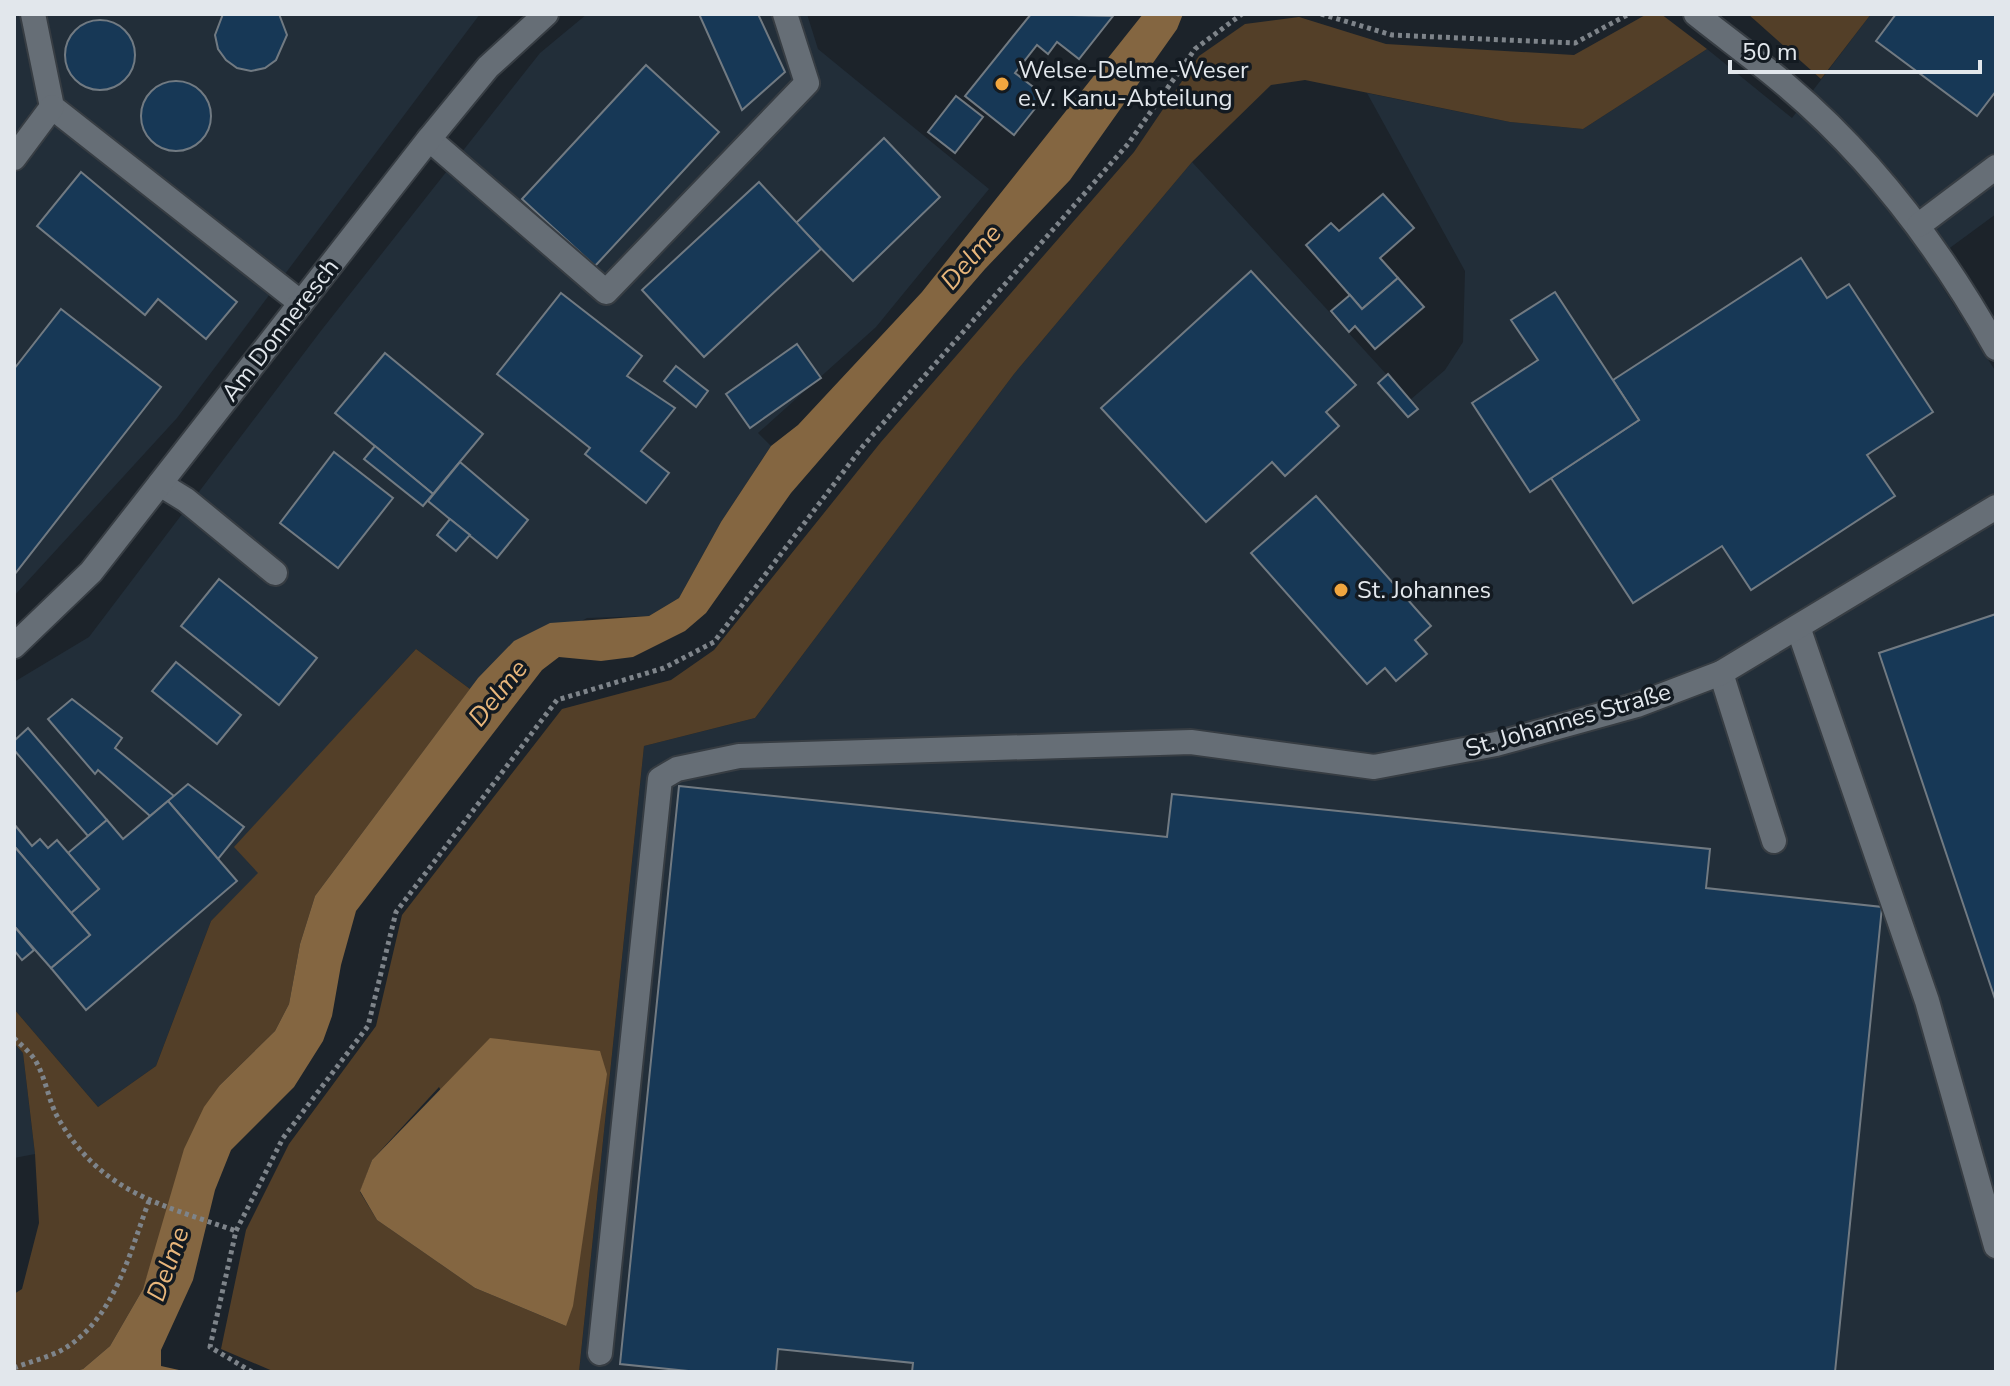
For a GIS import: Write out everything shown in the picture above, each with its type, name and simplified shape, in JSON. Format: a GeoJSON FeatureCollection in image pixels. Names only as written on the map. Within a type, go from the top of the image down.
{"type":"FeatureCollection","features":[{"type":"Feature","properties":{"kind":"street"},"geometry":{"type":"LineString","coordinates":[[33,14],[52,107],[301,303]]}},
{"type":"Feature","properties":{"kind":"street","name":"Am Donneresch"},"geometry":{"type":"LineString","coordinates":[[14,646],[91,572],[429,139],[488,67],[546,14]]}},
{"type":"Feature","properties":{"kind":"street"},"geometry":{"type":"LineString","coordinates":[[429,139],[606,292],[807,83],[785,14]]}},
{"type":"Feature","properties":{"kind":"street"},"geometry":{"type":"LineString","coordinates":[[1696,14],[1789,87],[1857,154],[1919,225],[1996,348]]}},
{"type":"Feature","properties":{"kind":"street"},"geometry":{"type":"LineString","coordinates":[[14,158],[52,107]]}},
{"type":"Feature","properties":{"kind":"street"},"geometry":{"type":"LineString","coordinates":[[1919,225],[1996,167]]}},
{"type":"Feature","properties":{"kind":"street"},"geometry":{"type":"LineString","coordinates":[[160,484],[186,500],[275,573]]}},
{"type":"Feature","properties":{"kind":"street","name":"St. Johannes Straße"},"geometry":{"type":"LineString","coordinates":[[600,1353],[660,779],[677,769],[739,756],[1191,742],[1374,767],[1553,729],[1637,705],[1721,673],[1996,507]]}},
{"type":"Feature","properties":{"kind":"street"},"geometry":{"type":"LineString","coordinates":[[1798,627],[1927,1001],[1996,1246]]}},
{"type":"Feature","properties":{"kind":"street"},"geometry":{"type":"LineString","coordinates":[[1721,673],[1774,841]]}},
{"type":"Feature","properties":{"kind":"path"},"geometry":{"type":"LineString","coordinates":[[252,1372],[210,1347],[236,1231],[283,1138],[368,1026],[396,912],[557,700],[664,668],[714,642],[863,446],[1128,144],[1195,49],[1242,14]]}},
{"type":"Feature","properties":{"kind":"path"},"geometry":{"type":"LineString","coordinates":[[1321,14],[1392,35],[1575,43],[1629,14]]}},
{"type":"Feature","properties":{"kind":"path"},"geometry":{"type":"LineString","coordinates":[[14,1038],[35,1060],[57,1116],[80,1151],[109,1180],[149,1201],[236,1231]]}},
{"type":"Feature","properties":{"kind":"path"},"geometry":{"type":"LineString","coordinates":[[14,1368],[61,1350],[93,1325],[113,1294],[149,1201]]}},
{"type":"Feature","properties":{"kind":"shaded area"},"geometry":{"type":"Polygon","coordinates":[[[14,14],[480,14],[177,418],[14,596],[14,14]]]}},
{"type":"Feature","properties":{"kind":"shaded area"},"geometry":{"type":"Polygon","coordinates":[[[587,14],[807,14],[818,49],[989,189],[876,327],[758,433],[771,446],[721,522],[679,598],[649,616],[587,618],[478,678],[470,689],[416,649],[235,847],[259,873],[211,921],[156,1066],[98,1107],[14,1009],[14,682],[89,637],[320,332],[540,53],[587,14]]]}},
{"type":"Feature","properties":{"kind":"shaded area"},"geometry":{"type":"Polygon","coordinates":[[[1647,14],[1661,14],[1707,49],[1583,129],[1510,122],[1305,80],[1271,85],[1192,162],[1014,374],[755,718],[644,746],[579,1372],[275,1372],[221,1349],[246,1230],[289,1144],[376,1026],[402,915],[562,709],[671,680],[714,650],[881,442],[1134,152],[1199,56],[1245,24],[1299,17],[1386,44],[1574,55],[1647,14]],[[439,1087],[372,1160],[360,1192],[377,1220],[475,1288],[566,1326],[439,1087]]]}},
{"type":"Feature","properties":{"kind":"shaded area"},"geometry":{"type":"Polygon","coordinates":[[[1748,14],[1871,14],[1821,79],[1748,14]]]}},
{"type":"Feature","properties":{"kind":"shaded area"},"geometry":{"type":"Polygon","coordinates":[[[1871,14],[1996,14],[1996,214],[1928,264],[1996,372],[1996,1372],[579,1372],[644,746],[755,718],[1014,374],[1192,162],[1410,400],[1445,370],[1463,342],[1465,271],[1367,93],[1510,122],[1583,129],[1707,49],[1792,118],[1871,14]]]}},
{"type":"Feature","properties":{"kind":"shaded area"},"geometry":{"type":"Polygon","coordinates":[[[416,649],[470,689],[315,896],[300,944],[289,1004],[275,1031],[220,1085],[163,1227],[143,1289],[110,1346],[83,1369],[72,1372],[14,1372],[14,1294],[22,1289],[39,1223],[35,1154],[23,1053],[14,1043],[14,1009],[98,1107],[156,1066],[211,921],[258,873],[234,847],[416,649]]]}},
{"type":"Feature","properties":{"kind":"shaded area"},"geometry":{"type":"Polygon","coordinates":[[[14,1043],[23,1053],[35,1154],[14,1158],[14,1043]]]}},
{"type":"Feature","properties":{"kind":"water","name":"Delme"},"geometry":{"type":"Polygon","coordinates":[[[1143,14],[1183,14],[1177,29],[1070,180],[985,269],[791,493],[706,613],[685,631],[633,657],[601,661],[559,657],[542,670],[356,911],[341,965],[332,1016],[323,1041],[294,1087],[231,1150],[215,1190],[193,1280],[161,1350],[161,1366],[188,1372],[72,1372],[83,1369],[110,1346],[143,1289],[184,1149],[204,1107],[220,1085],[275,1031],[289,1004],[300,944],[315,896],[478,678],[514,641],[550,623],[649,616],[679,598],[721,522],[771,446],[798,425],[922,292],[1143,14]]]}},
{"type":"Feature","properties":{"kind":"water"},"geometry":{"type":"Polygon","coordinates":[[[490,1038],[600,1051],[607,1074],[573,1306],[566,1326],[475,1288],[377,1220],[360,1191],[372,1160],[490,1038]]]}},
{"type":"Feature","properties":{"kind":"building"},"geometry":{"type":"Polygon","coordinates":[[[223,14],[279,14],[287,35],[276,60],[265,68],[251,71],[237,68],[226,60],[218,49],[215,35],[223,14]]]}},
{"type":"Feature","properties":{"kind":"building"},"geometry":{"type":"Polygon","coordinates":[[[699,14],[758,14],[785,72],[742,110],[699,14]]]}},
{"type":"Feature","properties":{"kind":"building","name":"Welse-Delme-Weser e.V. Kanu-Abteilung"},"geometry":{"type":"Polygon","coordinates":[[[1031,14],[1113,16],[1079,59],[1057,42],[1048,54],[1037,45],[1015,73],[1045,96],[1014,135],[965,96],[1031,14]]]}},
{"type":"Feature","properties":{"kind":"building"},"geometry":{"type":"Polygon","coordinates":[[[1896,14],[1996,14],[1996,91],[1977,116],[1876,41],[1896,14]]]}},
{"type":"Feature","properties":{"kind":"building"},"geometry":{"type":"Polygon","coordinates":[[[107,20],[129,35],[135,55],[133,69],[125,80],[114,88],[93,90],[75,80],[67,69],[65,48],[75,30],[86,22],[107,20]]]}},
{"type":"Feature","properties":{"kind":"building"},"geometry":{"type":"Polygon","coordinates":[[[646,65],[719,132],[595,266],[522,199],[646,65]]]}},
{"type":"Feature","properties":{"kind":"building"},"geometry":{"type":"Polygon","coordinates":[[[183,81],[205,96],[211,116],[209,130],[201,141],[190,149],[169,151],[151,141],[143,130],[141,109],[151,91],[162,83],[183,81]]]}},
{"type":"Feature","properties":{"kind":"building"},"geometry":{"type":"Polygon","coordinates":[[[956,96],[983,117],[955,153],[928,132],[956,96]]]}},
{"type":"Feature","properties":{"kind":"building"},"geometry":{"type":"Polygon","coordinates":[[[884,138],[940,197],[853,281],[796,223],[884,138]]]}},
{"type":"Feature","properties":{"kind":"building"},"geometry":{"type":"Polygon","coordinates":[[[81,172],[237,302],[206,339],[158,299],[145,315],[37,226],[81,172]]]}},
{"type":"Feature","properties":{"kind":"building"},"geometry":{"type":"Polygon","coordinates":[[[759,182],[821,249],[704,357],[642,290],[759,182]]]}},
{"type":"Feature","properties":{"kind":"building"},"geometry":{"type":"Polygon","coordinates":[[[1383,194],[1414,228],[1380,258],[1398,278],[1362,309],[1306,245],[1331,223],[1339,231],[1383,194]]]}},
{"type":"Feature","properties":{"kind":"building"},"geometry":{"type":"Polygon","coordinates":[[[1801,258],[1827,298],[1849,284],[1933,412],[1867,455],[1895,496],[1751,590],[1722,546],[1633,603],[1551,478],[1639,420],[1613,380],[1801,258]]]}},
{"type":"Feature","properties":{"kind":"building"},"geometry":{"type":"Polygon","coordinates":[[[1251,271],[1356,385],[1326,412],[1339,426],[1285,476],[1272,462],[1206,522],[1101,408],[1251,271]]]}},
{"type":"Feature","properties":{"kind":"building"},"geometry":{"type":"Polygon","coordinates":[[[1398,278],[1424,307],[1375,349],[1355,326],[1349,332],[1331,311],[1350,295],[1362,309],[1398,278]]]}},
{"type":"Feature","properties":{"kind":"building"},"geometry":{"type":"Polygon","coordinates":[[[1555,292],[1639,420],[1530,492],[1472,403],[1538,360],[1511,320],[1555,292]]]}},
{"type":"Feature","properties":{"kind":"building"},"geometry":{"type":"Polygon","coordinates":[[[561,293],[642,356],[627,376],[675,408],[641,451],[669,473],[646,503],[585,454],[590,448],[497,374],[561,293]]]}},
{"type":"Feature","properties":{"kind":"building"},"geometry":{"type":"Polygon","coordinates":[[[61,309],[161,387],[14,575],[14,369],[61,309]]]}},
{"type":"Feature","properties":{"kind":"building"},"geometry":{"type":"Polygon","coordinates":[[[797,344],[821,378],[750,428],[726,394],[797,344]]]}},
{"type":"Feature","properties":{"kind":"building"},"geometry":{"type":"Polygon","coordinates":[[[385,353],[483,434],[433,494],[335,413],[385,353]]]}},
{"type":"Feature","properties":{"kind":"building"},"geometry":{"type":"Polygon","coordinates":[[[676,366],[708,391],[696,407],[664,381],[676,366]]]}},
{"type":"Feature","properties":{"kind":"building"},"geometry":{"type":"Polygon","coordinates":[[[1388,374],[1418,409],[1408,417],[1378,383],[1388,374]]]}},
{"type":"Feature","properties":{"kind":"building"},"geometry":{"type":"Polygon","coordinates":[[[375,446],[433,494],[423,506],[364,459],[375,446]]]}},
{"type":"Feature","properties":{"kind":"building"},"geometry":{"type":"Polygon","coordinates":[[[334,452],[393,498],[338,568],[280,523],[334,452]]]}},
{"type":"Feature","properties":{"kind":"building"},"geometry":{"type":"Polygon","coordinates":[[[460,462],[528,520],[497,558],[428,501],[460,462]]]}},
{"type":"Feature","properties":{"kind":"building","name":"St. Johannes"},"geometry":{"type":"Polygon","coordinates":[[[1316,496],[1431,626],[1415,640],[1427,654],[1396,681],[1385,668],[1367,684],[1251,553],[1316,496]]]}},
{"type":"Feature","properties":{"kind":"building"},"geometry":{"type":"Polygon","coordinates":[[[450,519],[470,535],[456,551],[437,535],[450,519]]]}},
{"type":"Feature","properties":{"kind":"building"},"geometry":{"type":"Polygon","coordinates":[[[219,579],[317,658],[279,705],[181,626],[219,579]]]}},
{"type":"Feature","properties":{"kind":"building"},"geometry":{"type":"Polygon","coordinates":[[[1996,614],[1996,1002],[1879,653],[1996,614]]]}},
{"type":"Feature","properties":{"kind":"building"},"geometry":{"type":"Polygon","coordinates":[[[176,662],[241,715],[217,744],[152,691],[176,662]]]}},
{"type":"Feature","properties":{"kind":"building"},"geometry":{"type":"Polygon","coordinates":[[[72,699],[122,738],[115,748],[174,796],[150,816],[98,770],[95,774],[48,719],[72,699]]]}},
{"type":"Feature","properties":{"kind":"building"},"geometry":{"type":"Polygon","coordinates":[[[28,728],[107,820],[88,836],[14,750],[14,741],[28,728]]]}},
{"type":"Feature","properties":{"kind":"building"},"geometry":{"type":"Polygon","coordinates":[[[188,784],[244,827],[218,859],[168,801],[188,784]]]}},
{"type":"Feature","properties":{"kind":"building"},"geometry":{"type":"Polygon","coordinates":[[[679,786],[1167,837],[1172,794],[1710,849],[1706,888],[1882,907],[1835,1372],[912,1372],[913,1363],[778,1349],[776,1372],[698,1372],[620,1364],[679,786]]]}},
{"type":"Feature","properties":{"kind":"building"},"geometry":{"type":"Polygon","coordinates":[[[168,801],[237,881],[86,1010],[51,968],[90,935],[71,913],[99,889],[68,853],[107,820],[123,839],[168,801]]]}},
{"type":"Feature","properties":{"kind":"building"},"geometry":{"type":"Polygon","coordinates":[[[14,824],[32,846],[40,839],[48,848],[57,840],[99,889],[71,913],[14,846],[14,824]]]}},
{"type":"Feature","properties":{"kind":"building"},"geometry":{"type":"Polygon","coordinates":[[[14,846],[90,935],[51,968],[14,926],[14,846]]]}},
{"type":"Feature","properties":{"kind":"building"},"geometry":{"type":"Polygon","coordinates":[[[14,926],[34,950],[22,960],[14,950],[14,926]]]}},
{"type":"Feature","properties":{"kind":"place","name":"Welse-Delme-Weser e.V. Kanu-Abteilung"},"geometry":{"type":"Point","coordinates":[1002,84]}},
{"type":"Feature","properties":{"kind":"place","name":"St. Johannes"},"geometry":{"type":"Point","coordinates":[1341,590]}}]}
